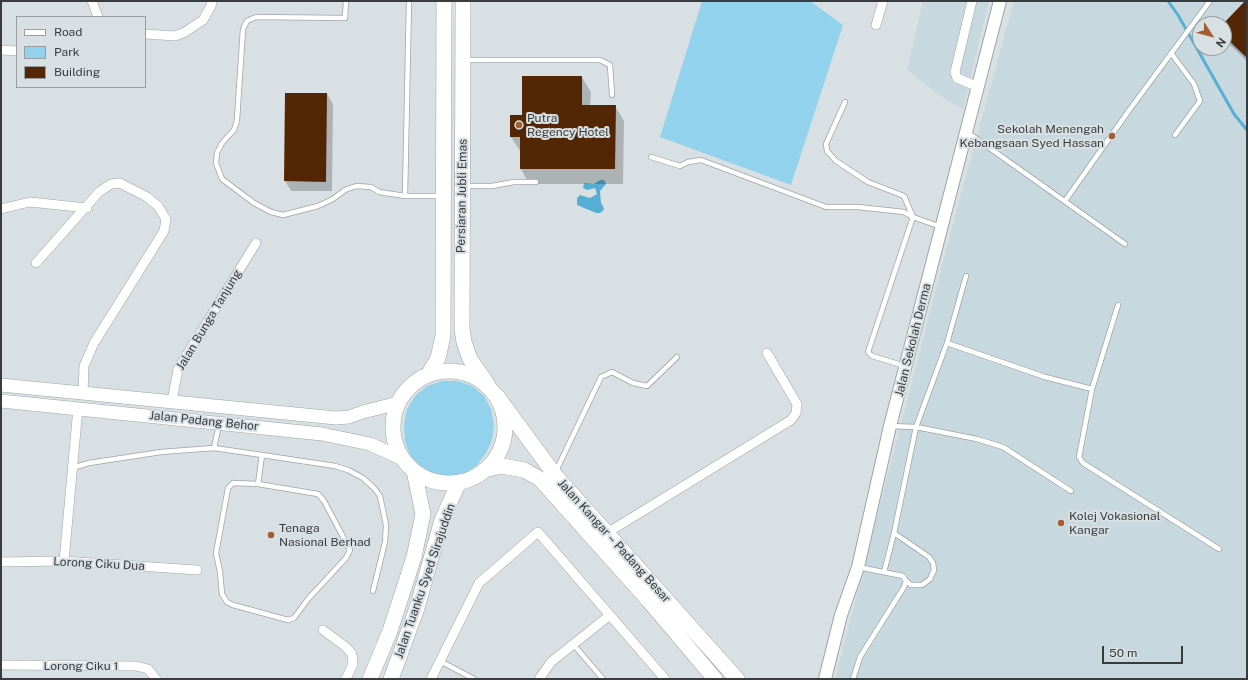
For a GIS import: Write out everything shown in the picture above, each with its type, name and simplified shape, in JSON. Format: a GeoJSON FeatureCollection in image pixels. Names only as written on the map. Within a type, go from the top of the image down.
{"type":"FeatureCollection","features":[{"type":"Feature","properties":{"kind":"main road","name":"Persiaran Jubli Emas"},"geometry":{"type":"LineString","coordinates":[[428,375],[438,358],[443,336],[444,1]]}},
{"type":"Feature","properties":{"kind":"main road","name":"Persiaran Jubli Emas"},"geometry":{"type":"LineString","coordinates":[[463,1],[464,60],[461,298],[463,335],[470,359],[492,391]]}},
{"type":"Feature","properties":{"kind":"main road"},"geometry":{"type":"LineString","coordinates":[[444,60],[464,60]]}},
{"type":"Feature","properties":{"kind":"main road"},"geometry":{"type":"LineString","coordinates":[[438,371],[459,371],[479,378],[492,391],[504,417],[504,439],[499,453],[490,465],[476,476],[459,482],[435,481],[414,471],[403,459],[398,450],[393,432],[393,422],[398,403],[410,386],[428,375],[438,371]]}},
{"type":"Feature","properties":{"kind":"main road","name":"Jalan Padang Behor"},"geometry":{"type":"LineString","coordinates":[[1,385],[336,418],[349,417],[362,412],[398,403]]}},
{"type":"Feature","properties":{"kind":"main road","name":"Jalan Kangar – Padang Besar"},"geometry":{"type":"LineString","coordinates":[[492,391],[555,475],[737,679]]}},
{"type":"Feature","properties":{"kind":"main road","name":"Jalan Padang Behor"},"geometry":{"type":"LineString","coordinates":[[1,401],[219,422],[322,434],[370,444],[403,459]]}},
{"type":"Feature","properties":{"kind":"main road","name":"Jalan Kangar – Padang Besar"},"geometry":{"type":"LineString","coordinates":[[483,470],[502,466],[524,470],[540,479],[715,679]]}},
{"type":"Feature","properties":{"kind":"main road","name":"Jalan Tuanku Syed Sirajuddin"},"geometry":{"type":"LineString","coordinates":[[370,679],[390,631],[414,557],[423,514],[414,471]]}},
{"type":"Feature","properties":{"kind":"main road","name":"Jalan Tuanku Syed Sirajuddin"},"geometry":{"type":"LineString","coordinates":[[391,679],[417,608],[442,520],[459,482]]}},
{"type":"Feature","properties":{"kind":"street"},"geometry":{"type":"LineString","coordinates":[[92,1],[98,16]]}},
{"type":"Feature","properties":{"kind":"street"},"geometry":{"type":"LineString","coordinates":[[146,34],[175,36],[185,32],[202,20],[211,6],[212,1]]}},
{"type":"Feature","properties":{"kind":"street"},"geometry":{"type":"LineString","coordinates":[[876,25],[883,1]]}},
{"type":"Feature","properties":{"kind":"street"},"geometry":{"type":"LineString","coordinates":[[972,1],[955,72],[957,78],[978,86]]}},
{"type":"Feature","properties":{"kind":"street","name":"Jalan Sekolah Derma"},"geometry":{"type":"LineString","coordinates":[[825,679],[842,615],[858,567],[890,426],[1000,1]]}},
{"type":"Feature","properties":{"kind":"street"},"geometry":{"type":"LineString","coordinates":[[1,50],[16,52]]}},
{"type":"Feature","properties":{"kind":"street"},"geometry":{"type":"LineString","coordinates":[[36,263],[87,208],[99,192],[111,184],[120,184],[152,202],[158,206],[166,219],[164,231],[94,342],[84,366],[83,393]]}},
{"type":"Feature","properties":{"kind":"street"},"geometry":{"type":"LineString","coordinates":[[1,209],[30,202],[87,208]]}},
{"type":"Feature","properties":{"kind":"street","name":"Jalan Bunga Tanjung"},"geometry":{"type":"LineString","coordinates":[[172,401],[178,369],[256,242]]}},
{"type":"Feature","properties":{"kind":"street"},"geometry":{"type":"LineString","coordinates":[[607,533],[791,420],[796,413],[797,404],[768,353]]}},
{"type":"Feature","properties":{"kind":"street"},"geometry":{"type":"LineString","coordinates":[[64,561],[78,408]]}},
{"type":"Feature","properties":{"kind":"street"},"geometry":{"type":"LineString","coordinates":[[431,679],[479,583],[538,532],[665,679]]}},
{"type":"Feature","properties":{"kind":"street","name":"Lorong Ciku Dua"},"geometry":{"type":"LineString","coordinates":[[1,562],[64,561],[196,570]]}},
{"type":"Feature","properties":{"kind":"street"},"geometry":{"type":"LineString","coordinates":[[539,679],[551,662],[572,643],[610,615]]}},
{"type":"Feature","properties":{"kind":"street"},"geometry":{"type":"LineString","coordinates":[[322,630],[346,647],[352,654],[353,664],[346,679]]}},
{"type":"Feature","properties":{"kind":"street","name":"Lorong Ciku 1"},"geometry":{"type":"LineString","coordinates":[[1,665],[136,666],[148,669],[156,679]]}},
{"type":"Feature","properties":{"kind":"lane"},"geometry":{"type":"LineString","coordinates":[[346,1],[345,18],[256,17],[247,21],[243,29],[237,120],[234,130],[219,148],[216,163],[222,179],[260,206],[271,212],[283,215],[318,206],[333,199],[345,190],[356,186],[371,187],[379,192],[405,196],[444,196]]}},
{"type":"Feature","properties":{"kind":"lane"},"geometry":{"type":"LineString","coordinates":[[405,196],[409,1]]}},
{"type":"Feature","properties":{"kind":"lane"},"geometry":{"type":"LineString","coordinates":[[1065,201],[1171,52],[1210,1]]}},
{"type":"Feature","properties":{"kind":"lane"},"geometry":{"type":"LineString","coordinates":[[1171,52],[1194,84],[1200,101],[1175,135]]}},
{"type":"Feature","properties":{"kind":"lane"},"geometry":{"type":"LineString","coordinates":[[464,60],[600,60],[610,65],[612,95]]}},
{"type":"Feature","properties":{"kind":"lane"},"geometry":{"type":"LineString","coordinates":[[845,102],[826,144],[827,151],[836,162],[850,169],[868,182],[904,196],[913,217],[868,352],[872,356],[906,366]]}},
{"type":"Feature","properties":{"kind":"lane"},"geometry":{"type":"LineString","coordinates":[[966,131],[1125,244]]}},
{"type":"Feature","properties":{"kind":"lane"},"geometry":{"type":"LineString","coordinates":[[651,157],[680,166],[688,162],[701,160],[826,207],[858,207],[904,212],[941,228]]}},
{"type":"Feature","properties":{"kind":"lane"},"geometry":{"type":"LineString","coordinates":[[462,186],[492,186],[514,182],[536,182]]}},
{"type":"Feature","properties":{"kind":"lane"},"geometry":{"type":"LineString","coordinates":[[884,572],[894,533],[916,427],[947,343],[966,276]]}},
{"type":"Feature","properties":{"kind":"lane"},"geometry":{"type":"LineString","coordinates":[[1118,305],[1092,389],[1079,457],[1083,463],[1219,549]]}},
{"type":"Feature","properties":{"kind":"lane"},"geometry":{"type":"LineString","coordinates":[[947,343],[1045,377],[1092,389]]}},
{"type":"Feature","properties":{"kind":"lane"},"geometry":{"type":"LineString","coordinates":[[555,475],[601,377],[612,372],[633,383],[647,386],[677,357]]}},
{"type":"Feature","properties":{"kind":"lane"},"geometry":{"type":"LineString","coordinates":[[214,448],[219,422]]}},
{"type":"Feature","properties":{"kind":"lane"},"geometry":{"type":"LineString","coordinates":[[890,426],[916,427],[977,439],[1003,447],[1072,491]]}},
{"type":"Feature","properties":{"kind":"lane"},"geometry":{"type":"LineString","coordinates":[[72,468],[161,452],[214,448],[335,466],[348,470],[363,478],[380,496],[386,525],[385,542],[373,591]]}},
{"type":"Feature","properties":{"kind":"lane"},"geometry":{"type":"LineString","coordinates":[[258,484],[262,455]]}},
{"type":"Feature","properties":{"kind":"lane"},"geometry":{"type":"LineString","coordinates":[[234,483],[258,484],[318,494],[324,501],[350,550],[346,558],[308,599],[294,618],[288,620],[233,605],[226,602],[222,594],[220,572],[216,553],[228,488],[234,483]]}},
{"type":"Feature","properties":{"kind":"lane"},"geometry":{"type":"LineString","coordinates":[[858,567],[903,576],[911,585],[922,585],[930,579],[934,570],[933,563],[929,557],[894,533]]}},
{"type":"Feature","properties":{"kind":"lane"},"geometry":{"type":"LineString","coordinates":[[853,679],[860,657],[904,587],[906,581]]}},
{"type":"Feature","properties":{"kind":"lane"},"geometry":{"type":"LineString","coordinates":[[572,643],[603,679]]}},
{"type":"Feature","properties":{"kind":"lane"},"geometry":{"type":"LineString","coordinates":[[440,661],[474,679]]}},
{"type":"Feature","properties":{"kind":"shaded area"},"geometry":{"type":"Polygon","coordinates":[[[923,1],[989,1],[963,109],[946,100],[907,70],[923,1]]]}},
{"type":"Feature","properties":{"kind":"shaded area","name":"Kolej Vokasional Kangar"},"geometry":{"type":"Polygon","coordinates":[[[1014,1],[1247,1],[1247,679],[835,679],[953,223],[1014,1]]]}},
{"type":"Feature","properties":{"kind":"shaded area"},"geometry":{"type":"Polygon","coordinates":[[[600,180],[604,180],[606,184],[600,191],[601,203],[604,208],[603,211],[596,213],[577,205],[577,198],[580,195],[590,198],[597,194],[595,188],[587,190],[583,188],[584,183],[594,184],[600,180]]]}},
{"type":"Feature","properties":{"kind":"green space"},"geometry":{"type":"Polygon","coordinates":[[[702,1],[810,1],[843,25],[791,185],[660,137],[702,1]]]}},
{"type":"Feature","properties":{"kind":"green space"},"geometry":{"type":"Polygon","coordinates":[[[442,381],[457,381],[472,386],[484,396],[491,409],[494,425],[492,440],[486,453],[476,466],[464,474],[450,477],[436,476],[421,468],[410,455],[405,441],[404,425],[407,409],[415,396],[427,386],[442,381]]]}},
{"type":"Feature","properties":{"kind":"building"},"geometry":{"type":"Polygon","coordinates":[[[1245,1],[1247,4],[1247,58],[1232,44],[1232,16],[1231,16],[1245,1]]]}},
{"type":"Feature","properties":{"kind":"building"},"geometry":{"type":"Polygon","coordinates":[[[522,76],[582,76],[582,105],[616,105],[615,169],[520,169],[520,137],[510,137],[510,115],[522,115],[522,76]]]}},
{"type":"Feature","properties":{"kind":"building"},"geometry":{"type":"Polygon","coordinates":[[[285,93],[327,93],[326,182],[284,181],[285,93]]]}},
{"type":"Feature","properties":{"kind":"waterway"},"geometry":{"type":"LineString","coordinates":[[1168,1],[1178,15],[1234,114],[1247,130]]}},
{"type":"Feature","properties":{"kind":"place","name":"Putra Regency Hotel"},"geometry":{"type":"Point","coordinates":[519,125]}},
{"type":"Feature","properties":{"kind":"place","name":"Sekolah Menengah Kebangsaan Syed Hassan"},"geometry":{"type":"Point","coordinates":[1112,136]}},
{"type":"Feature","properties":{"kind":"place","name":"Kolej Vokasional Kangar"},"geometry":{"type":"Point","coordinates":[1061,523]}},
{"type":"Feature","properties":{"kind":"place","name":"Tenaga Nasional Berhad"},"geometry":{"type":"Point","coordinates":[271,535]}}]}
